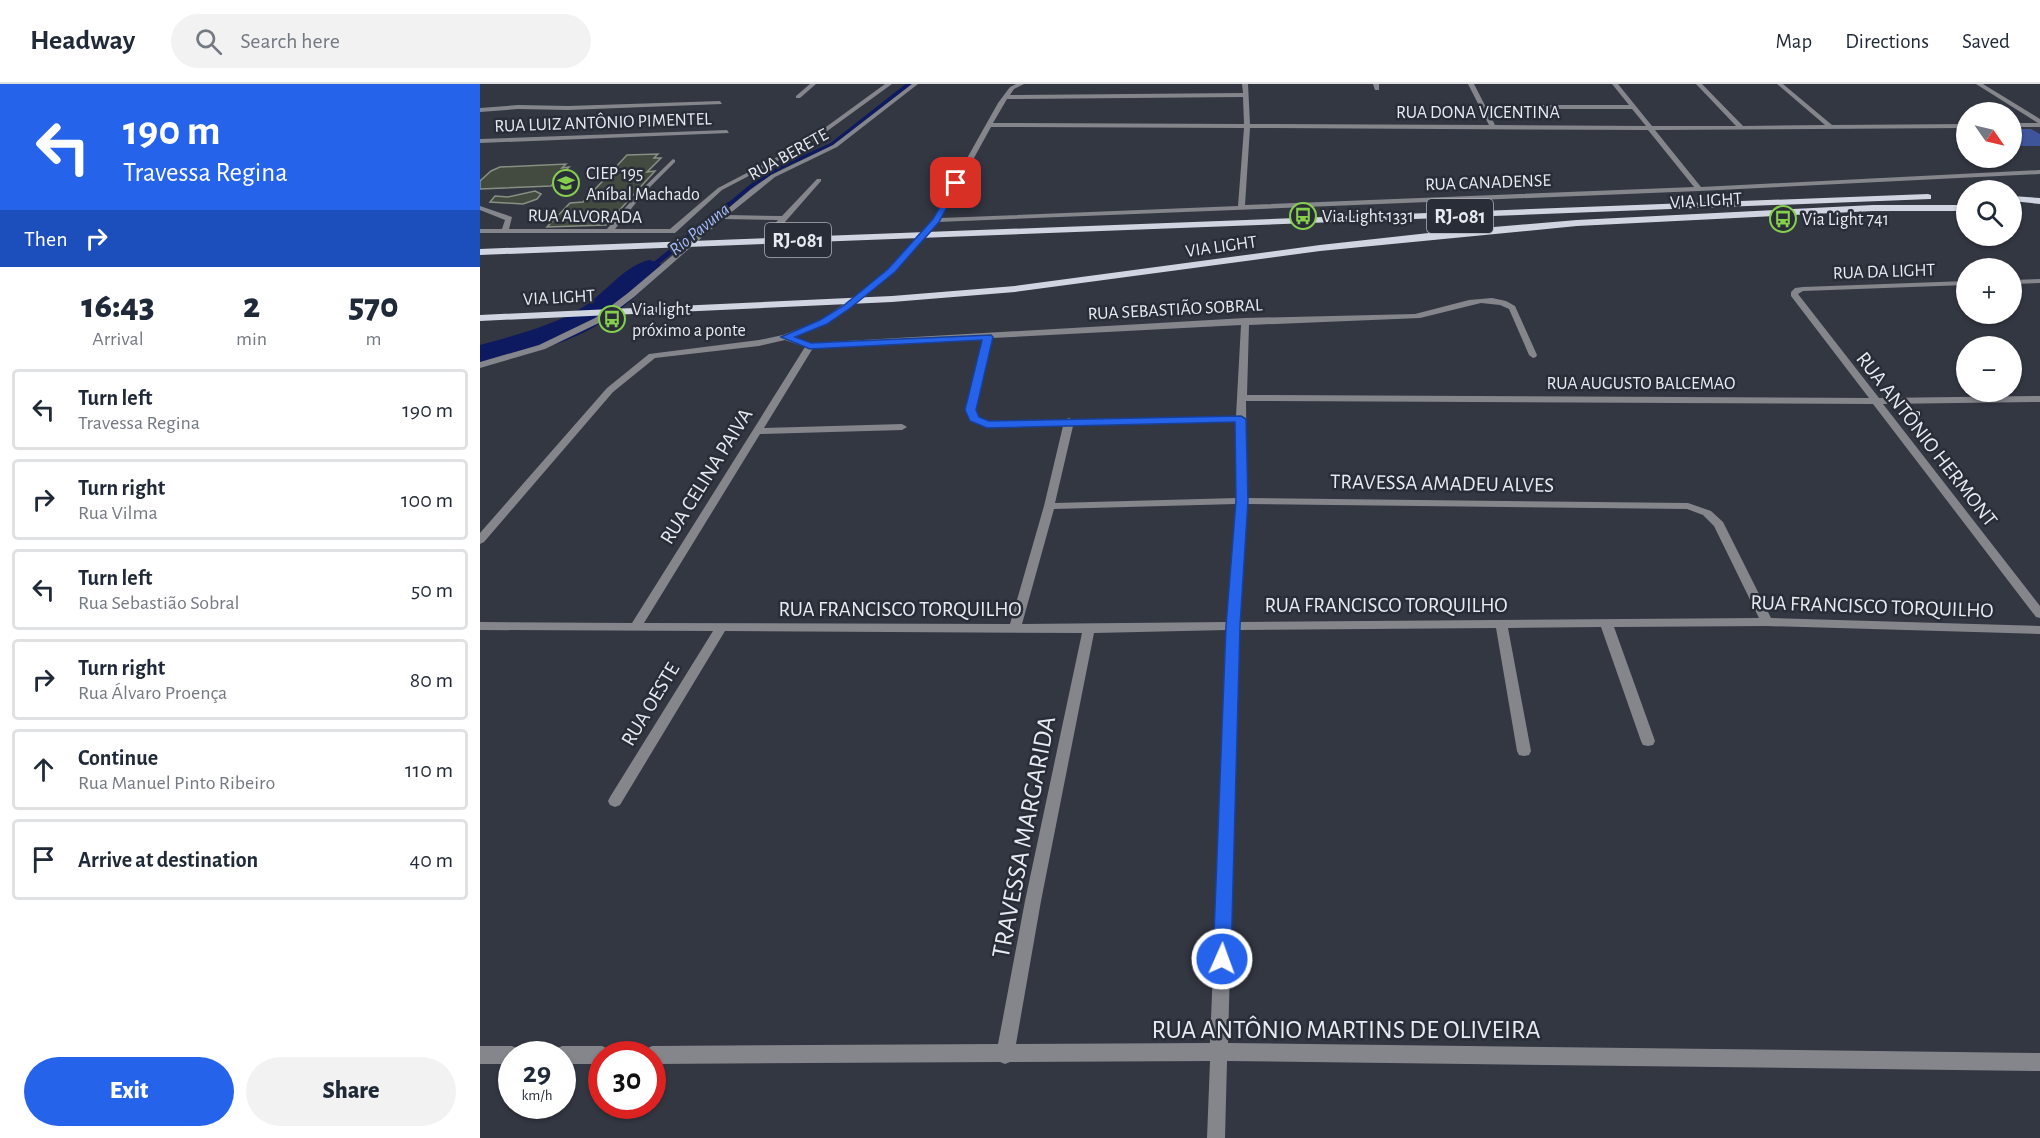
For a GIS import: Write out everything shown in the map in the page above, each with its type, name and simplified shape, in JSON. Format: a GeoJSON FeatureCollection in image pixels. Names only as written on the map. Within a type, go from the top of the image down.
{"type":"FeatureCollection","features":[{"type":"Feature","properties":{"kind":"main road","name":"VIA LIGHT"},"geometry":{"type":"LineString","coordinates":[[480,252],[1934,197]]}},
{"type":"Feature","properties":{"kind":"main road"},"geometry":{"type":"LineString","coordinates":[[2022,200],[2040,201]]}},
{"type":"Feature","properties":{"kind":"main road","name":"VIA LIGHT"},"geometry":{"type":"LineString","coordinates":[[480,318],[892,299],[1015,289],[1320,248],[1447,234],[1576,224],[1873,208],[1956,208]]}},
{"type":"Feature","properties":{"kind":"main road"},"geometry":{"type":"LineString","coordinates":[[2022,209],[2040,210]]}},
{"type":"Feature","properties":{"kind":"street"},"geometry":{"type":"LineString","coordinates":[[798,97],[813,84]]}},
{"type":"Feature","properties":{"kind":"street","name":"RUA BERETE"},"geometry":{"type":"LineString","coordinates":[[653,232],[672,231],[720,189],[806,144],[890,84]]}},
{"type":"Feature","properties":{"kind":"street","name":"RUA BERETE"},"geometry":{"type":"LineString","coordinates":[[480,365],[562,338],[598,320],[631,295],[720,217],[773,176],[835,146],[915,84]]}},
{"type":"Feature","properties":{"kind":"street"},"geometry":{"type":"LineString","coordinates":[[480,540],[610,390],[652,356],[759,343],[786,337],[824,322],[875,286],[909,253],[936,220],[1005,97],[1012,88],[1021,84]]}},
{"type":"Feature","properties":{"kind":"street"},"geometry":{"type":"LineString","coordinates":[[1241,207],[1246,126],[1245,84]]}},
{"type":"Feature","properties":{"kind":"street"},"geometry":{"type":"LineString","coordinates":[[1471,84],[1493,127]]}},
{"type":"Feature","properties":{"kind":"street"},"geometry":{"type":"LineString","coordinates":[[1615,84],[1699,189]]}},
{"type":"Feature","properties":{"kind":"street"},"geometry":{"type":"LineString","coordinates":[[1699,84],[1741,126]]}},
{"type":"Feature","properties":{"kind":"street"},"geometry":{"type":"LineString","coordinates":[[1780,84],[1830,126]]}},
{"type":"Feature","properties":{"kind":"street"},"geometry":{"type":"LineString","coordinates":[[1980,84],[2040,124]]}},
{"type":"Feature","properties":{"kind":"street"},"geometry":{"type":"LineString","coordinates":[[1005,97],[1245,95]]}},
{"type":"Feature","properties":{"kind":"street"},"geometry":{"type":"LineString","coordinates":[[480,110],[507,107],[568,108],[720,103]]}},
{"type":"Feature","properties":{"kind":"street"},"geometry":{"type":"LineString","coordinates":[[1526,107],[1634,107]]}},
{"type":"Feature","properties":{"kind":"street"},"geometry":{"type":"LineString","coordinates":[[2022,125],[2040,124]]}},
{"type":"Feature","properties":{"kind":"street","name":"RUA DONA VICENTINA"},"geometry":{"type":"LineString","coordinates":[[988,125],[1651,128],[1956,126]]}},
{"type":"Feature","properties":{"kind":"street","name":"RUA LUIZ ANTÔNIO PIMENTEL"},"geometry":{"type":"LineString","coordinates":[[480,141],[727,132]]}},
{"type":"Feature","properties":{"kind":"street"},"geometry":{"type":"LineString","coordinates":[[611,229],[641,193],[673,161]]}},
{"type":"Feature","properties":{"kind":"street","name":"RUA CANADENSE"},"geometry":{"type":"LineString","coordinates":[[936,220],[1699,189],[2040,172]]}},
{"type":"Feature","properties":{"kind":"street"},"geometry":{"type":"LineString","coordinates":[[775,228],[819,180]]}},
{"type":"Feature","properties":{"kind":"street"},"geometry":{"type":"LineString","coordinates":[[480,208],[509,219],[505,230]]}},
{"type":"Feature","properties":{"kind":"street"},"geometry":{"type":"LineString","coordinates":[[720,217],[785,218]]}},
{"type":"Feature","properties":{"kind":"street","name":"RUA ALVORADA"},"geometry":{"type":"LineString","coordinates":[[480,231],[611,229],[653,232]]}},
{"type":"Feature","properties":{"kind":"street"},"geometry":{"type":"LineString","coordinates":[[2022,282],[2040,281]]}},
{"type":"Feature","properties":{"kind":"street","name":"RUA DA LIGHT"},"geometry":{"type":"LineString","coordinates":[[1803,289],[1956,283]]}},
{"type":"Feature","properties":{"kind":"street","name":"RUA ANTÔNIO HERMONT"},"geometry":{"type":"LineString","coordinates":[[1803,289],[1794,294],[1796,298],[2040,614]]}},
{"type":"Feature","properties":{"kind":"street","name":"RUA SEBASTIÃO SOBRAL"},"geometry":{"type":"LineString","coordinates":[[786,337],[810,346],[1245,321],[1418,316],[1458,304],[1495,302],[1512,308],[1533,356]]}},
{"type":"Feature","properties":{"kind":"street"},"geometry":{"type":"LineString","coordinates":[[1216,1138],[1233,626],[1242,501],[1241,398],[1245,321]]}},
{"type":"Feature","properties":{"kind":"street"},"geometry":{"type":"LineString","coordinates":[[988,337],[970,410],[974,419],[987,424],[1241,419]]}},
{"type":"Feature","properties":{"kind":"street","name":"RUA CELINA PAIVA"},"geometry":{"type":"LineString","coordinates":[[635,627],[810,346]]}},
{"type":"Feature","properties":{"kind":"street","name":"RUA AUGUSTO BALCEMAO"},"geometry":{"type":"LineString","coordinates":[[1241,398],[1874,401],[2040,399]]}},
{"type":"Feature","properties":{"kind":"street"},"geometry":{"type":"LineString","coordinates":[[1015,629],[1070,421]]}},
{"type":"Feature","properties":{"kind":"street"},"geometry":{"type":"LineString","coordinates":[[756,431],[902,427]]}},
{"type":"Feature","properties":{"kind":"street","name":"TRAVESSA AMADEU ALVES"},"geometry":{"type":"LineString","coordinates":[[1049,506],[1242,501],[1688,506],[1707,513],[1719,524],[1767,622]]}},
{"type":"Feature","properties":{"kind":"street","name":"RUA FRANCISCO TORQUILHO"},"geometry":{"type":"LineString","coordinates":[[480,626],[1089,629],[1767,622],[2040,630]]}},
{"type":"Feature","properties":{"kind":"street"},"geometry":{"type":"LineString","coordinates":[[1606,623],[1648,741]]}},
{"type":"Feature","properties":{"kind":"street"},"geometry":{"type":"LineString","coordinates":[[1501,624],[1524,751]]}},
{"type":"Feature","properties":{"kind":"street","name":"RUA OESTE"},"geometry":{"type":"LineString","coordinates":[[615,801],[721,628]]}},
{"type":"Feature","properties":{"kind":"street","name":"TRAVESSA MARGARIDA"},"geometry":{"type":"LineString","coordinates":[[1005,1055],[1089,629]]}},
{"type":"Feature","properties":{"kind":"street","name":"RUA ANTÔNIO MARTINS DE OLIVEIRA"},"geometry":{"type":"LineString","coordinates":[[666,1055],[1005,1055],[1219,1052],[2040,1062]]}},
{"type":"Feature","properties":{"kind":"street"},"geometry":{"type":"LineString","coordinates":[[480,1055],[498,1055]]}},
{"type":"Feature","properties":{"kind":"shaded area"},"geometry":{"type":"Polygon","coordinates":[[[2022,129],[2031,129],[2040,134],[2040,146],[2022,146],[2022,129]]]}},
{"type":"Feature","properties":{"kind":"building"},"geometry":{"type":"Polygon","coordinates":[[[658,154],[654,158],[661,158],[647,172],[655,171],[606,225],[547,227],[570,203],[583,202],[627,155],[658,154]]]}},
{"type":"Feature","properties":{"kind":"building"},"geometry":{"type":"Polygon","coordinates":[[[566,164],[562,168],[569,167],[551,186],[480,189],[480,181],[491,171],[500,167],[566,164]]]}},
{"type":"Feature","properties":{"kind":"building"},"geometry":{"type":"Polygon","coordinates":[[[535,191],[541,194],[537,199],[523,204],[490,202],[495,196],[508,197],[535,191]]]}},
{"type":"Feature","properties":{"kind":"waterway","name":"Rio Pavuna"},"geometry":{"type":"LineString","coordinates":[[726,207],[755,183],[781,167],[831,145],[909,84]]}},
{"type":"Feature","properties":{"kind":"waterway","name":"Rio Pavuna"},"geometry":{"type":"LineString","coordinates":[[649,269],[728,205]]}},
{"type":"Feature","properties":{"kind":"waterway","name":"Rio Pavuna"},"geometry":{"type":"LineString","coordinates":[[480,355],[541,338],[585,319],[605,306],[649,269]]}},
{"type":"Feature","properties":{"kind":"place","name":"CIEP 195 Aníbal Machado"},"geometry":{"type":"Point","coordinates":[566,183]}},
{"type":"Feature","properties":{"kind":"place","name":"Via Light 1331"},"geometry":{"type":"Point","coordinates":[1303,216]}},
{"type":"Feature","properties":{"kind":"place","name":"Via Light 741"},"geometry":{"type":"Point","coordinates":[1783,219]}},
{"type":"Feature","properties":{"kind":"place","name":"Via light próximo a ponte"},"geometry":{"type":"Point","coordinates":[612,319]}},
{"type":"Feature","properties":{"kind":"route"},"geometry":{"type":"LineString","coordinates":[[956,183],[936,220],[909,253],[875,286],[824,322],[786,337],[810,346],[988,337],[970,410],[974,419],[987,424],[1241,419],[1242,501],[1233,626],[1222,959]]}}]}
